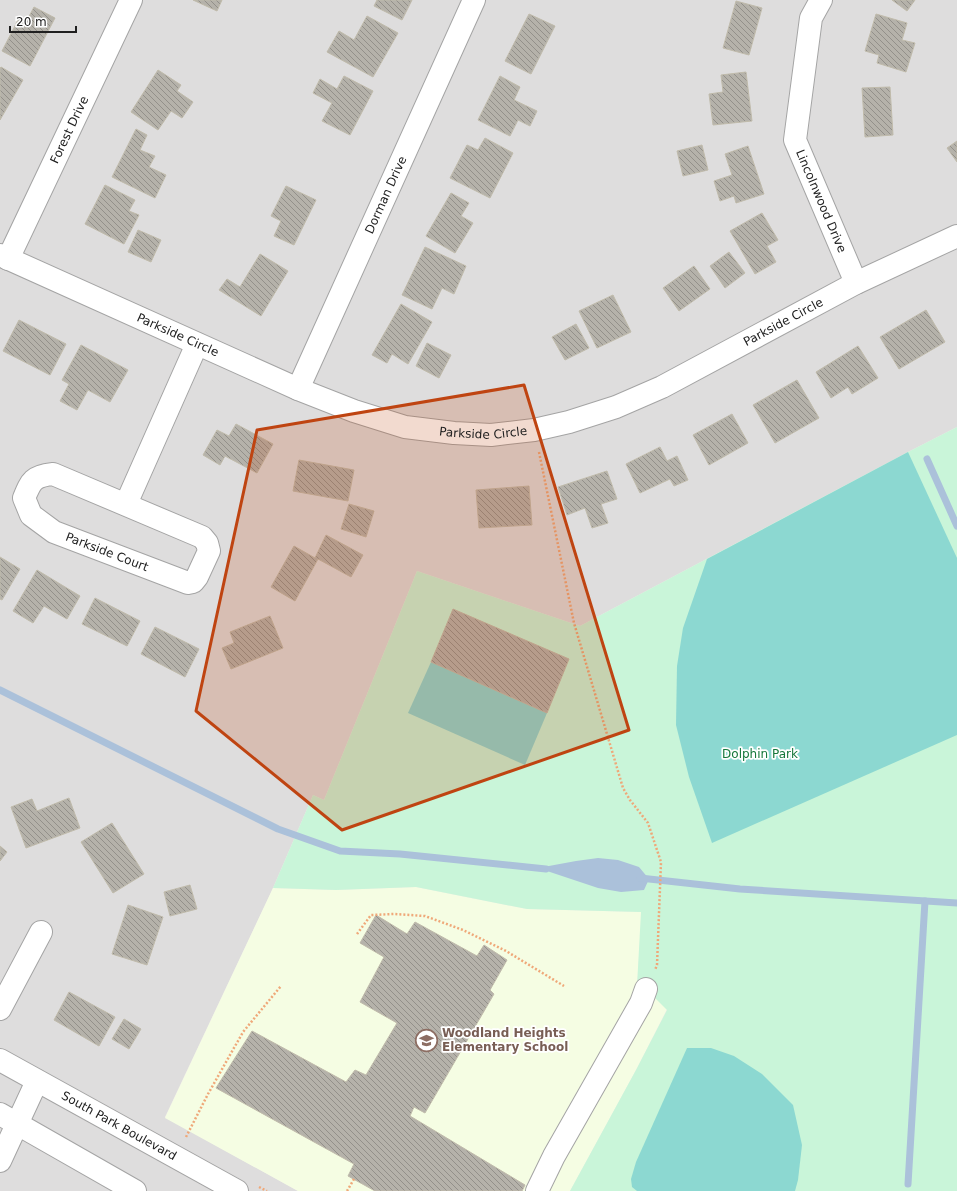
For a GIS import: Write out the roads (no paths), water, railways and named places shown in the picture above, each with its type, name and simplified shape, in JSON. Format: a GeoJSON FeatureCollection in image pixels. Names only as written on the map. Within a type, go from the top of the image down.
{"type":"FeatureCollection","features":[{"type":"Feature","properties":{"kind":"street","name":"Forest Drive"},"geometry":{"type":"LineString","coordinates":[[4,257],[130,0]]}},
{"type":"Feature","properties":{"kind":"street","name":"Dorman Drive"},"geometry":{"type":"LineString","coordinates":[[298,390],[474,0]]}},
{"type":"Feature","properties":{"kind":"street","name":"Lincolnwood Drive"},"geometry":{"type":"LineString","coordinates":[[821,0],[811,18],[795,140],[856,283]]}},
{"type":"Feature","properties":{"kind":"street","name":"Parkside Circle"},"geometry":{"type":"LineString","coordinates":[[4,257],[298,390],[354,412],[405,428],[491,435],[534,430],[569,422],[616,407],[662,388],[856,283],[957,236]]}},
{"type":"Feature","properties":{"kind":"street"},"geometry":{"type":"LineString","coordinates":[[126,504],[197,344]]}},
{"type":"Feature","properties":{"kind":"street","name":"Parkside Court"},"geometry":{"type":"LineString","coordinates":[[52,474],[126,504],[202,537],[207,543],[209,551],[197,577],[193,582],[188,583],[54,532],[31,515],[24,498],[30,484],[40,475],[52,474]]}},
{"type":"Feature","properties":{"kind":"street"},"geometry":{"type":"LineString","coordinates":[[0,1009],[41,932]]}},
{"type":"Feature","properties":{"kind":"street"},"geometry":{"type":"LineString","coordinates":[[537,1191],[554,1156],[641,1002],[646,989]]}},
{"type":"Feature","properties":{"kind":"street","name":"South Park Boulevard"},"geometry":{"type":"LineString","coordinates":[[0,1060],[238,1191]]}},
{"type":"Feature","properties":{"kind":"street"},"geometry":{"type":"LineString","coordinates":[[0,1161],[9,1119],[37,1081]]}},
{"type":"Feature","properties":{"kind":"street"},"geometry":{"type":"LineString","coordinates":[[9,1119],[135,1191]]}},
{"type":"Feature","properties":{"kind":"waterway"},"geometry":{"type":"LineString","coordinates":[[927,459],[957,526]]}},
{"type":"Feature","properties":{"kind":"waterway"},"geometry":{"type":"LineString","coordinates":[[0,690],[278,829],[340,851],[400,854],[546,869]]}},
{"type":"Feature","properties":{"kind":"waterway"},"geometry":{"type":"LineString","coordinates":[[640,878],[740,889],[957,903]]}},
{"type":"Feature","properties":{"kind":"waterway"},"geometry":{"type":"LineString","coordinates":[[908,1184],[925,901]]}},
{"type":"Feature","properties":{"kind":"place","name":"Woodland Heights Elementary School"},"geometry":{"type":"Point","coordinates":[427,1040]}},
{"type":"Feature","properties":{"kind":"park label","name":"Dolphin Park"},"geometry":{"type":"Point","coordinates":[760,754]}}]}
